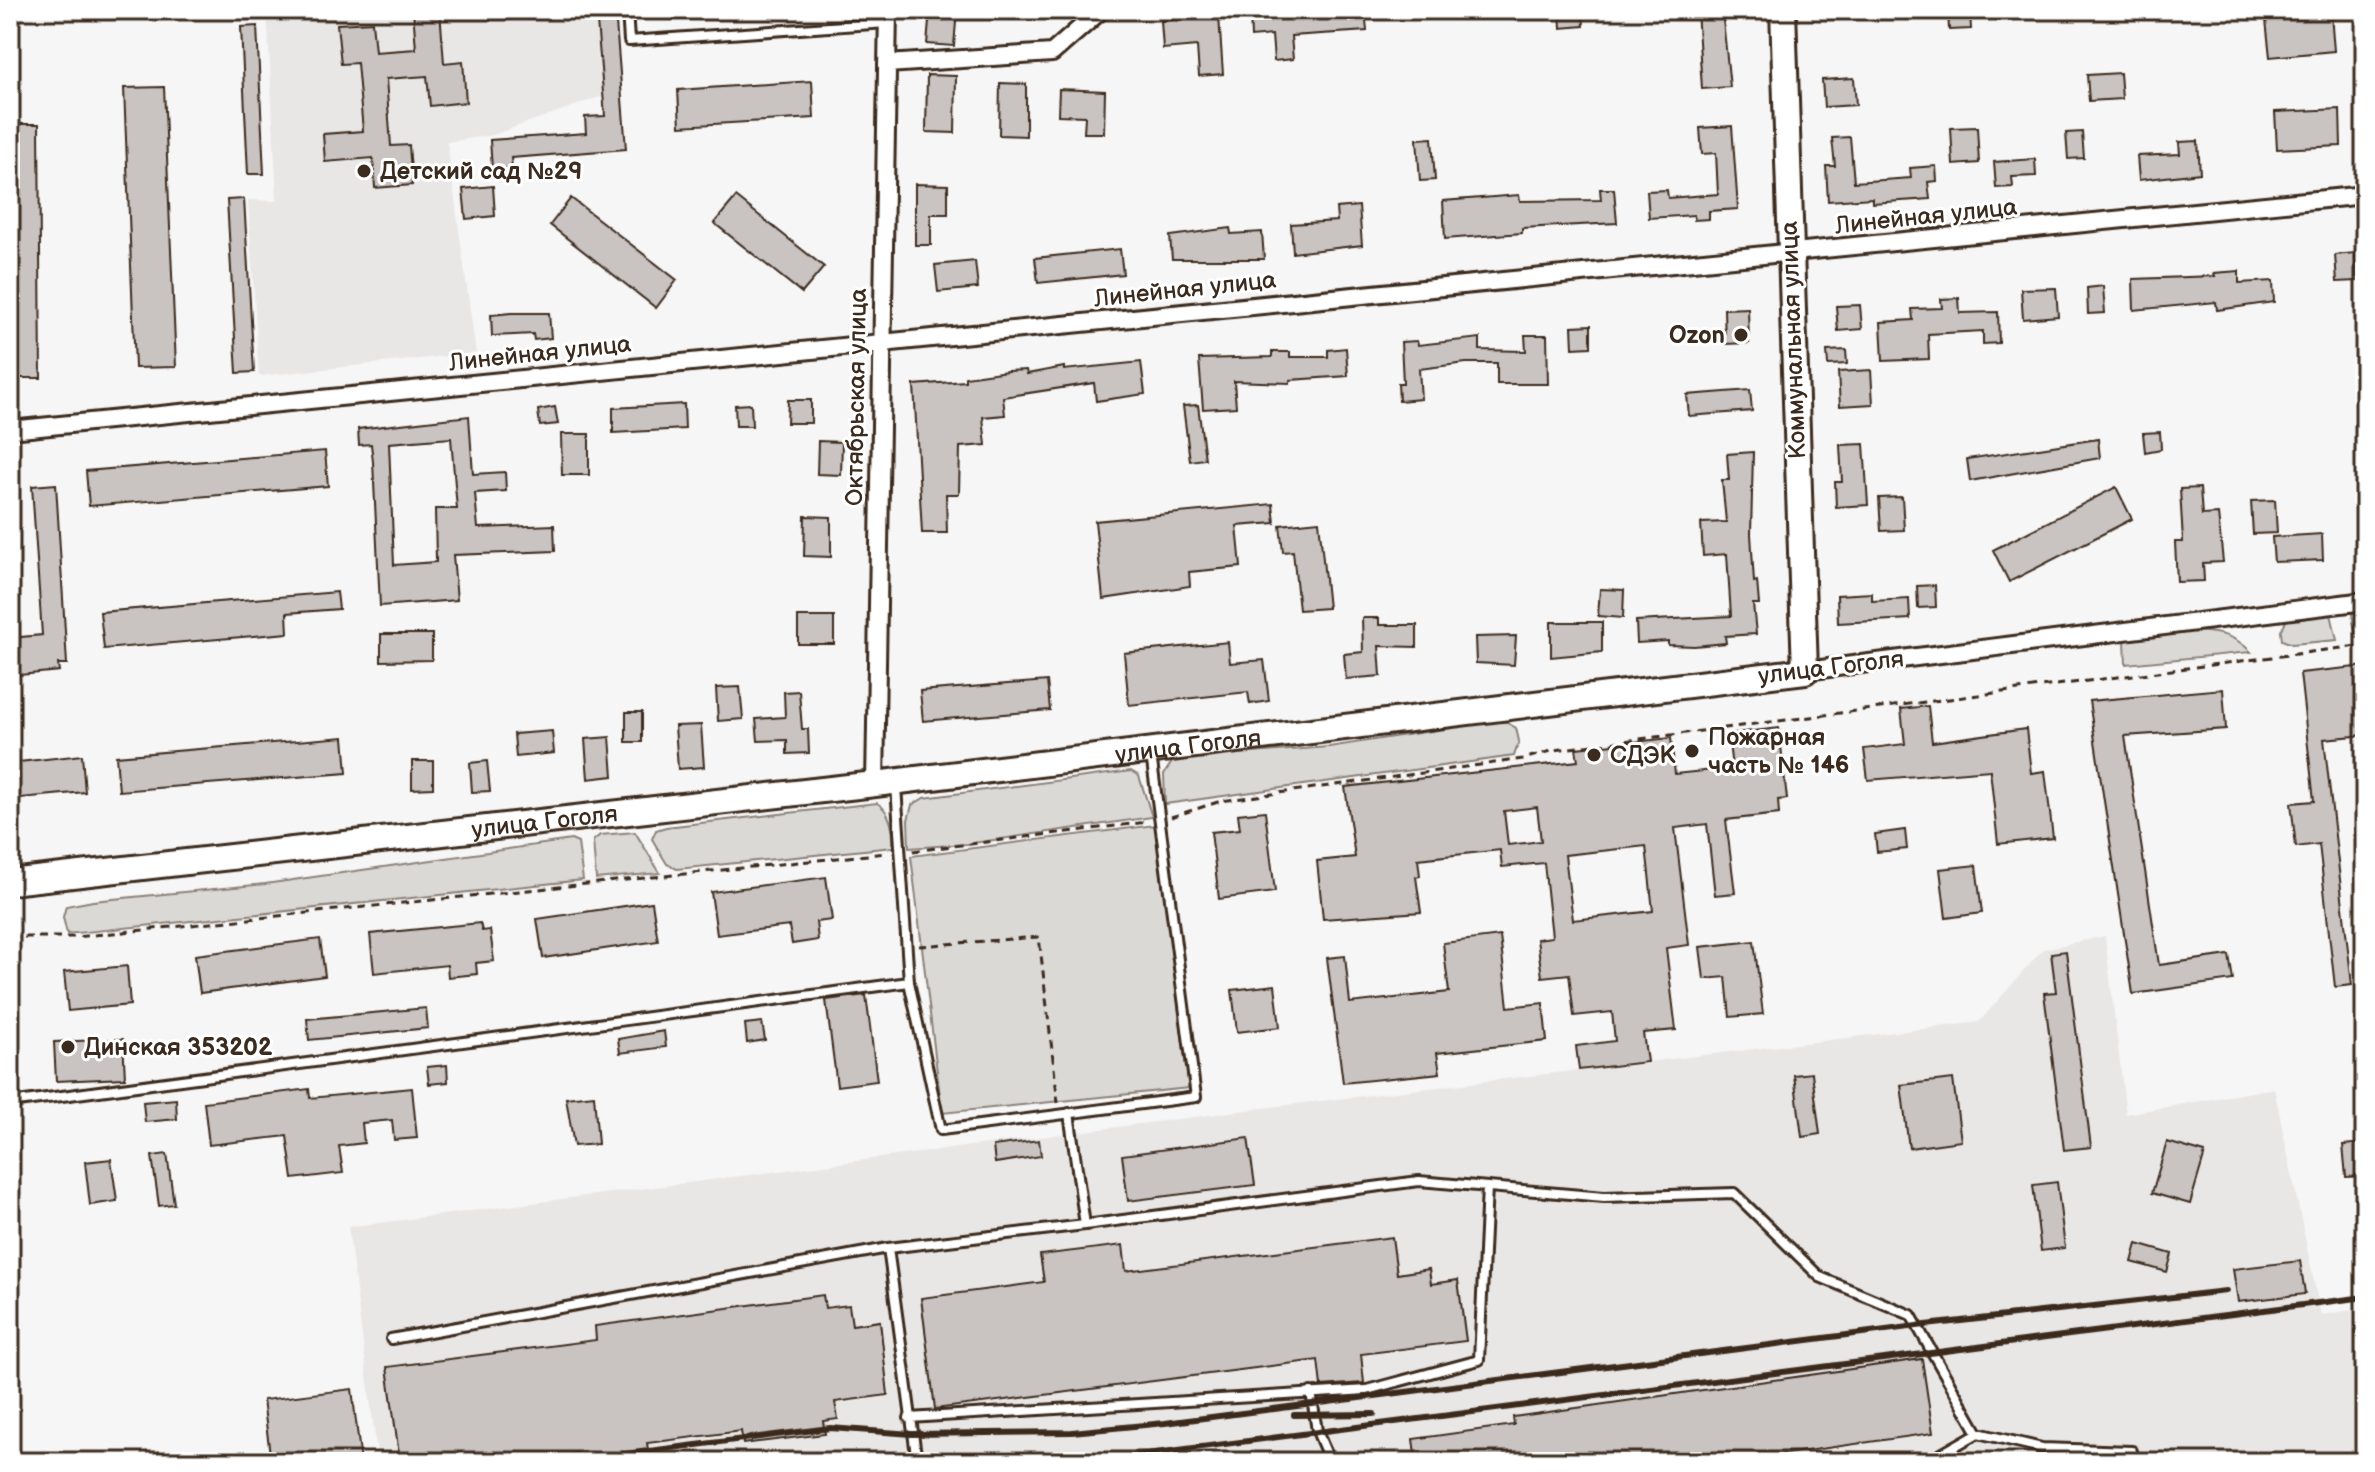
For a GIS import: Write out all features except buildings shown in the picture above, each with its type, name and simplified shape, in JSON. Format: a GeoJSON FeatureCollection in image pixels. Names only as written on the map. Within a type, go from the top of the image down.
{"type":"FeatureCollection","features":[{"type":"Feature","properties":{"kind":"street"},"geometry":{"type":"LineString","coordinates":[[887,64],[1052,53],[1101,10]]}},
{"type":"Feature","properties":{"kind":"street","name":"Коммунальная улица"},"geometry":{"type":"LineString","coordinates":[[1783,10],[1805,671]]}},
{"type":"Feature","properties":{"kind":"street","name":"Октябрьская улица"},"geometry":{"type":"LineString","coordinates":[[885,782],[880,344],[888,16]]}},
{"type":"Feature","properties":{"kind":"street","name":"Линейная улица"},"geometry":{"type":"LineString","coordinates":[[10,430],[2365,195]]}},
{"type":"Feature","properties":{"kind":"street","name":"улица Гоголя"},"geometry":{"type":"LineString","coordinates":[[10,882],[885,782],[2365,601]]}},
{"type":"Feature","properties":{"kind":"lane"},"geometry":{"type":"LineString","coordinates":[[627,10],[629,41],[888,16]]}},
{"type":"Feature","properties":{"kind":"lane"},"geometry":{"type":"LineString","coordinates":[[885,782],[901,852],[909,982],[941,1130],[1196,1097],[1151,750]]}},
{"type":"Feature","properties":{"kind":"lane"},"geometry":{"type":"LineString","coordinates":[[10,1103],[909,982]]}},
{"type":"Feature","properties":{"kind":"lane"},"geometry":{"type":"LineString","coordinates":[[1064,1114],[1085,1225]]}},
{"type":"Feature","properties":{"kind":"lane"},"geometry":{"type":"LineString","coordinates":[[391,1339],[888,1248],[1419,1181],[1604,1197],[1734,1193],[1820,1277],[1911,1315],[1978,1433]]}},
{"type":"Feature","properties":{"kind":"lane"},"geometry":{"type":"LineString","coordinates":[[909,1418],[1367,1390],[1479,1360],[1487,1187]]}},
{"type":"Feature","properties":{"kind":"lane"},"geometry":{"type":"LineString","coordinates":[[870,1462],[916,1460],[888,1248]]}},
{"type":"Feature","properties":{"kind":"lane"},"geometry":{"type":"LineString","coordinates":[[1311,1392],[1317,1431],[1330,1462]]}},
{"type":"Feature","properties":{"kind":"lane"},"geometry":{"type":"LineString","coordinates":[[1914,1462],[1934,1458],[1978,1433],[2042,1448],[2132,1451],[2133,1462]]}},
{"type":"Feature","properties":{"kind":"path"},"geometry":{"type":"LineString","coordinates":[[10,937],[75,937],[966,847],[1160,820],[1221,801],[1523,759],[1555,750],[2365,645]]}},
{"type":"Feature","properties":{"kind":"path"},"geometry":{"type":"LineString","coordinates":[[907,947],[1039,937],[1064,1114]]}},
{"type":"Feature","properties":{"kind":"shaded area","name":"Детский сад №29"},"geometry":{"type":"Polygon","coordinates":[[[267,10],[595,10],[603,96],[493,135],[447,142],[476,353],[259,376],[248,200],[277,201],[267,10]]]}},
{"type":"Feature","properties":{"kind":"shaded area"},"geometry":{"type":"Polygon","coordinates":[[[2358,609],[2365,610],[2365,638],[2356,638],[2352,614],[2358,609]]]}},
{"type":"Feature","properties":{"kind":"shaded area"},"geometry":{"type":"Polygon","coordinates":[[[2331,614],[2337,640],[2292,644],[2282,640],[2281,631],[2287,619],[2331,614]]]}},
{"type":"Feature","properties":{"kind":"shaded area"},"geometry":{"type":"Polygon","coordinates":[[[2197,631],[2227,636],[2251,652],[2126,664],[2125,640],[2197,631]]]}},
{"type":"Feature","properties":{"kind":"shaded area"},"geometry":{"type":"Polygon","coordinates":[[[1502,720],[1516,728],[1519,741],[1514,756],[1165,804],[1164,774],[1174,759],[1329,747],[1502,720]]]}},
{"type":"Feature","properties":{"kind":"shaded area"},"geometry":{"type":"Polygon","coordinates":[[[1131,771],[1139,776],[1152,817],[966,844],[909,848],[908,820],[912,805],[924,798],[1131,771]]]}},
{"type":"Feature","properties":{"kind":"shaded area"},"geometry":{"type":"Polygon","coordinates":[[[877,803],[886,811],[891,822],[893,847],[677,869],[667,864],[652,839],[656,830],[666,827],[877,803]]]}},
{"type":"Feature","properties":{"kind":"shaded area"},"geometry":{"type":"Polygon","coordinates":[[[1155,825],[1189,1088],[942,1113],[911,856],[1155,825]]]}},
{"type":"Feature","properties":{"kind":"shaded area"},"geometry":{"type":"Polygon","coordinates":[[[635,832],[660,873],[596,879],[593,841],[600,835],[635,832]]]}},
{"type":"Feature","properties":{"kind":"shaded area"},"geometry":{"type":"Polygon","coordinates":[[[571,840],[578,843],[583,880],[67,934],[63,917],[66,906],[93,901],[265,884],[571,840]]]}},
{"type":"Feature","properties":{"kind":"shaded area"},"geometry":{"type":"Polygon","coordinates":[[[2105,936],[2126,1114],[2274,1088],[2321,1315],[2365,1308],[2365,1462],[378,1462],[348,1227],[1270,1107],[1979,1022],[2043,949],[2105,936]]]}},
{"type":"Feature","properties":{"kind":"railway"},"geometry":{"type":"LineString","coordinates":[[562,1462],[830,1428],[912,1434],[1072,1432],[1165,1423],[1917,1326],[2226,1291]]}},
{"type":"Feature","properties":{"kind":"railway"},"geometry":{"type":"LineString","coordinates":[[1085,1462],[2365,1297]]}},
{"type":"Feature","properties":{"kind":"railway"},"geometry":{"type":"LineString","coordinates":[[1294,1415],[1374,1414]]}},
{"type":"Feature","properties":{"kind":"place","name":"Детский сад №29"},"geometry":{"type":"Point","coordinates":[364,171]}},
{"type":"Feature","properties":{"kind":"place","name":"Ozon"},"geometry":{"type":"Point","coordinates":[1741,335]}},
{"type":"Feature","properties":{"kind":"place","name":"Пожарная часть № 146"},"geometry":{"type":"Point","coordinates":[1692,751]}},
{"type":"Feature","properties":{"kind":"place","name":"СДЭК"},"geometry":{"type":"Point","coordinates":[1594,755]}},
{"type":"Feature","properties":{"kind":"place","name":"Динская 353202"},"geometry":{"type":"Point","coordinates":[68,1047]}}]}
